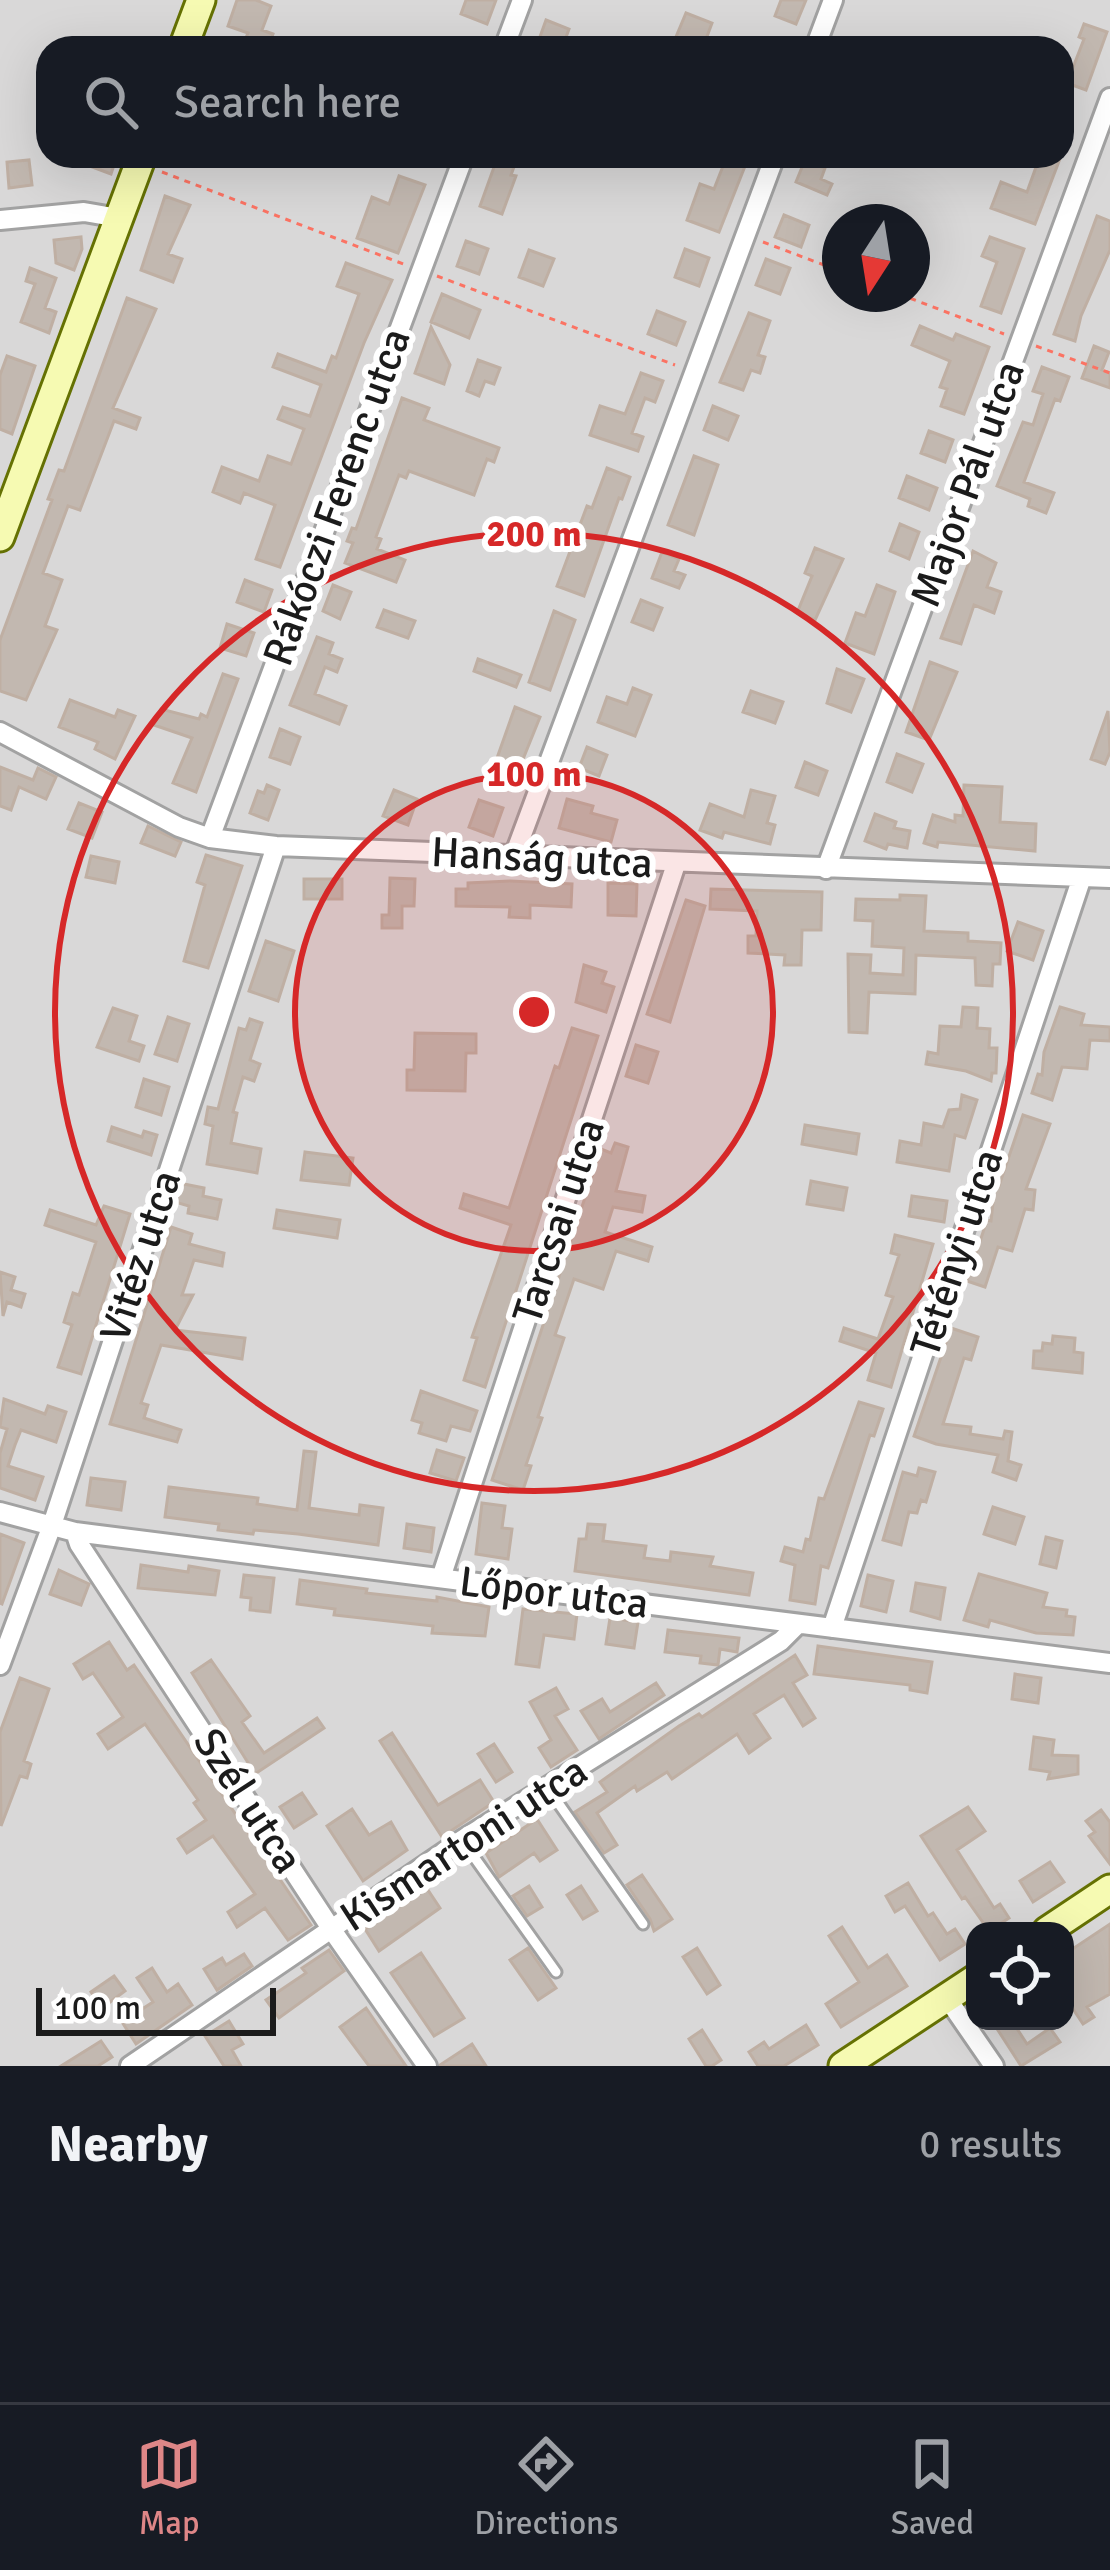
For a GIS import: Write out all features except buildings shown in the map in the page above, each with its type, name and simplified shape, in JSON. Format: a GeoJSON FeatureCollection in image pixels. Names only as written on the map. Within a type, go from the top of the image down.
{"type":"FeatureCollection","features":[{"type":"Feature","properties":{"kind":"main road"},"geometry":{"type":"LineString","coordinates":[[186,36],[200,0]]}},
{"type":"Feature","properties":{"kind":"main road"},"geometry":{"type":"LineString","coordinates":[[0,537],[12,474],[138,168]]}},
{"type":"Feature","properties":{"kind":"main road"},"geometry":{"type":"LineString","coordinates":[[1060,1922],[1110,1888]]}},
{"type":"Feature","properties":{"kind":"main road"},"geometry":{"type":"LineString","coordinates":[[843,2066],[966,1985]]}},
{"type":"Feature","properties":{"kind":"street"},"geometry":{"type":"LineString","coordinates":[[508,36],[522,0]]}},
{"type":"Feature","properties":{"kind":"street"},"geometry":{"type":"LineString","coordinates":[[819,36],[832,0]]}},
{"type":"Feature","properties":{"kind":"street","name":"Major Pál utca"},"geometry":{"type":"LineString","coordinates":[[826,869],[1110,98]]}},
{"type":"Feature","properties":{"kind":"street","name":"Rákóczi Ferenc utca"},"geometry":{"type":"LineString","coordinates":[[210,838],[459,168]]}},
{"type":"Feature","properties":{"kind":"street"},"geometry":{"type":"LineString","coordinates":[[514,856],[770,168]]}},
{"type":"Feature","properties":{"kind":"street"},"geometry":{"type":"LineString","coordinates":[[0,220],[84,212],[119,218]]}},
{"type":"Feature","properties":{"kind":"street","name":"Hanság utca"},"geometry":{"type":"LineString","coordinates":[[0,732],[178,827],[210,838],[276,846],[676,864],[1110,878]]}},
{"type":"Feature","properties":{"kind":"street","name":"Vitéz utca"},"geometry":{"type":"LineString","coordinates":[[0,1665],[51,1528],[276,846]]}},
{"type":"Feature","properties":{"kind":"street","name":"Tarcsai utca"},"geometry":{"type":"LineString","coordinates":[[441,1578],[676,864]]}},
{"type":"Feature","properties":{"kind":"street","name":"Tétényi utca"},"geometry":{"type":"LineString","coordinates":[[832,1628],[1082,877]]}},
{"type":"Feature","properties":{"kind":"street","name":"Lőpor utca"},"geometry":{"type":"LineString","coordinates":[[0,1512],[75,1532],[1110,1663]]}},
{"type":"Feature","properties":{"kind":"street","name":"Szél utca"},"geometry":{"type":"LineString","coordinates":[[75,1532],[332,1930],[427,2066]]}},
{"type":"Feature","properties":{"kind":"street","name":"Kismartoni utca"},"geometry":{"type":"LineString","coordinates":[[130,2066],[462,1840],[782,1641],[798,1624]]}},
{"type":"Feature","properties":{"kind":"street"},"geometry":{"type":"LineString","coordinates":[[947,1998],[994,2066]]}},
{"type":"Feature","properties":{"kind":"lane"},"geometry":{"type":"LineString","coordinates":[[547,1787],[643,1924]]}},
{"type":"Feature","properties":{"kind":"lane"},"geometry":{"type":"LineString","coordinates":[[462,1840],[556,1972]]}},
{"type":"Feature","properties":{"kind":"path"},"geometry":{"type":"LineString","coordinates":[[161,168],[694,372]]}},
{"type":"Feature","properties":{"kind":"path"},"geometry":{"type":"LineString","coordinates":[[745,235],[822,264]]}},
{"type":"Feature","properties":{"kind":"path"},"geometry":{"type":"LineString","coordinates":[[930,306],[1110,373]]}},
{"type":"Feature","properties":{"kind":"shaded area"},"geometry":{"type":"Polygon","coordinates":[[[0,0],[1110,0],[1110,2066],[0,2066],[0,0]]]}}]}
